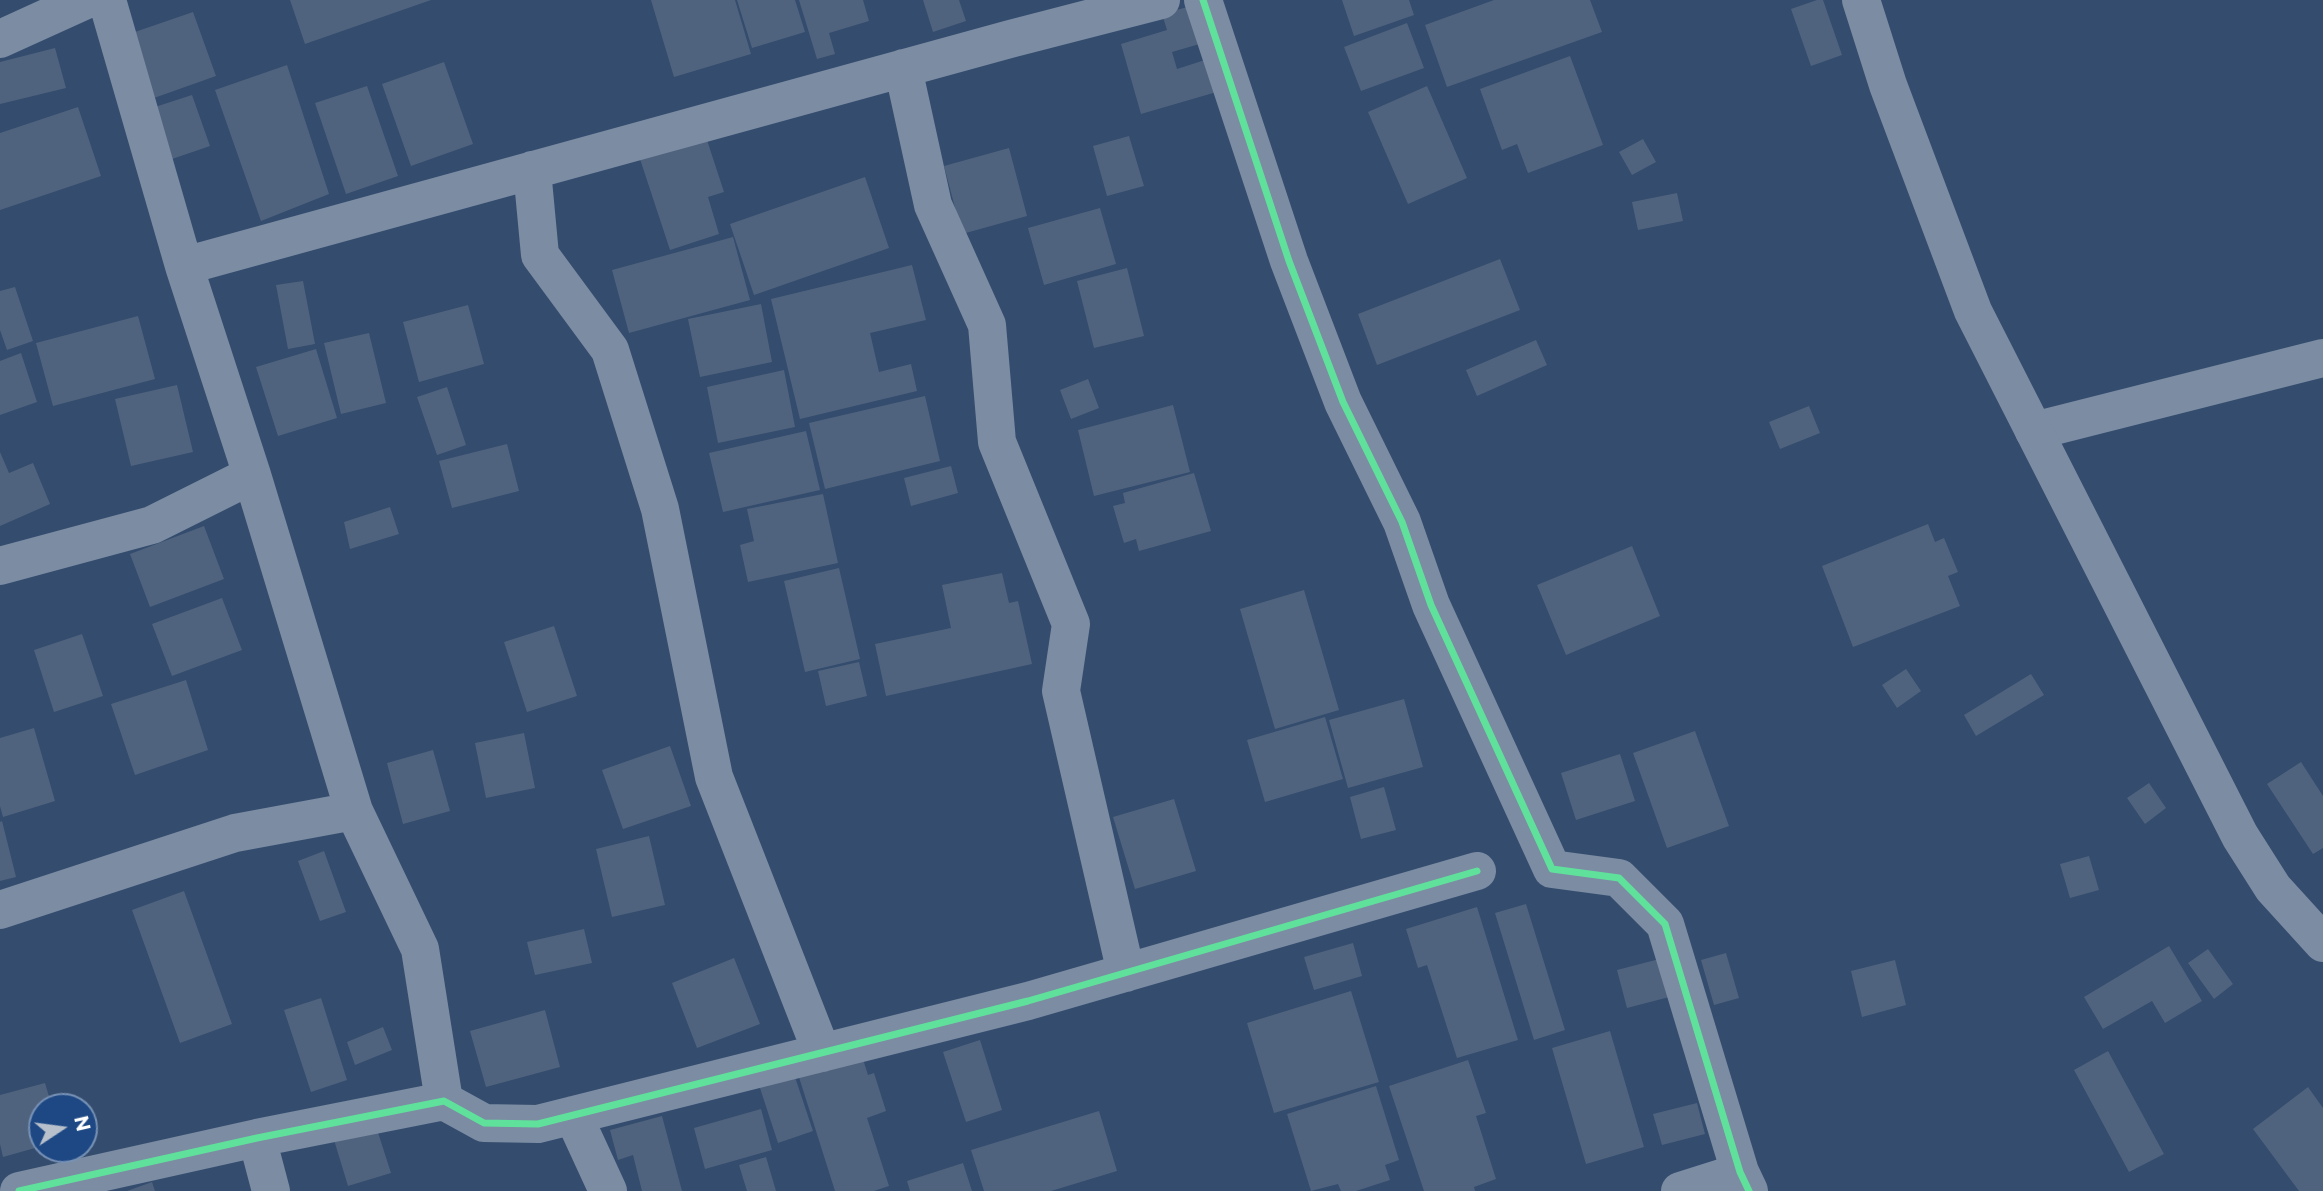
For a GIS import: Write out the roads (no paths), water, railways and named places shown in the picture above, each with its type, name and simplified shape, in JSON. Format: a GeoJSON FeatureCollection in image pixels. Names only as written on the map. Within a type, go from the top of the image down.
{"type":"FeatureCollection","features":[{"type":"Feature","properties":{"kind":"street"},"geometry":{"type":"LineString","coordinates":[[0,39],[86,0]]}},
{"type":"Feature","properties":{"kind":"street"},"geometry":{"type":"LineString","coordinates":[[107,0],[184,266],[252,475],[354,810],[420,949],[444,1101]]}},
{"type":"Feature","properties":{"kind":"street"},"geometry":{"type":"LineString","coordinates":[[184,266],[903,68],[1161,0]]}},
{"type":"Feature","properties":{"kind":"street"},"geometry":{"type":"LineString","coordinates":[[1203,0],[1289,261],[1343,402],[1402,522],[1431,605],[1552,869],[1619,877],[1664,924],[1745,1181],[1679,1191]]}},
{"type":"Feature","properties":{"kind":"street"},"geometry":{"type":"LineString","coordinates":[[1861,0],[1888,85],[1973,311],[2240,836],[2273,888],[2323,943]]}},
{"type":"Feature","properties":{"kind":"street"},"geometry":{"type":"LineString","coordinates":[[903,68],[933,205],[986,324],[997,442],[1071,624],[1061,691],[1126,973]]}},
{"type":"Feature","properties":{"kind":"street"},"geometry":{"type":"LineString","coordinates":[[532,170],[540,255],[610,350],[660,509],[714,777],[822,1053]]}},
{"type":"Feature","properties":{"kind":"street"},"geometry":{"type":"LineString","coordinates":[[2034,431],[2323,358]]}},
{"type":"Feature","properties":{"kind":"street"},"geometry":{"type":"LineString","coordinates":[[0,566],[152,524],[252,475]]}},
{"type":"Feature","properties":{"kind":"street"},"geometry":{"type":"LineString","coordinates":[[0,910],[235,833],[354,810]]}},
{"type":"Feature","properties":{"kind":"street"},"geometry":{"type":"LineString","coordinates":[[19,1191],[257,1138],[444,1101],[484,1123],[537,1124],[1028,1001],[1477,872]]}},
{"type":"Feature","properties":{"kind":"street"},"geometry":{"type":"LineString","coordinates":[[573,1115],[608,1191]]}},
{"type":"Feature","properties":{"kind":"street"},"geometry":{"type":"LineString","coordinates":[[257,1138],[271,1191]]}}]}
